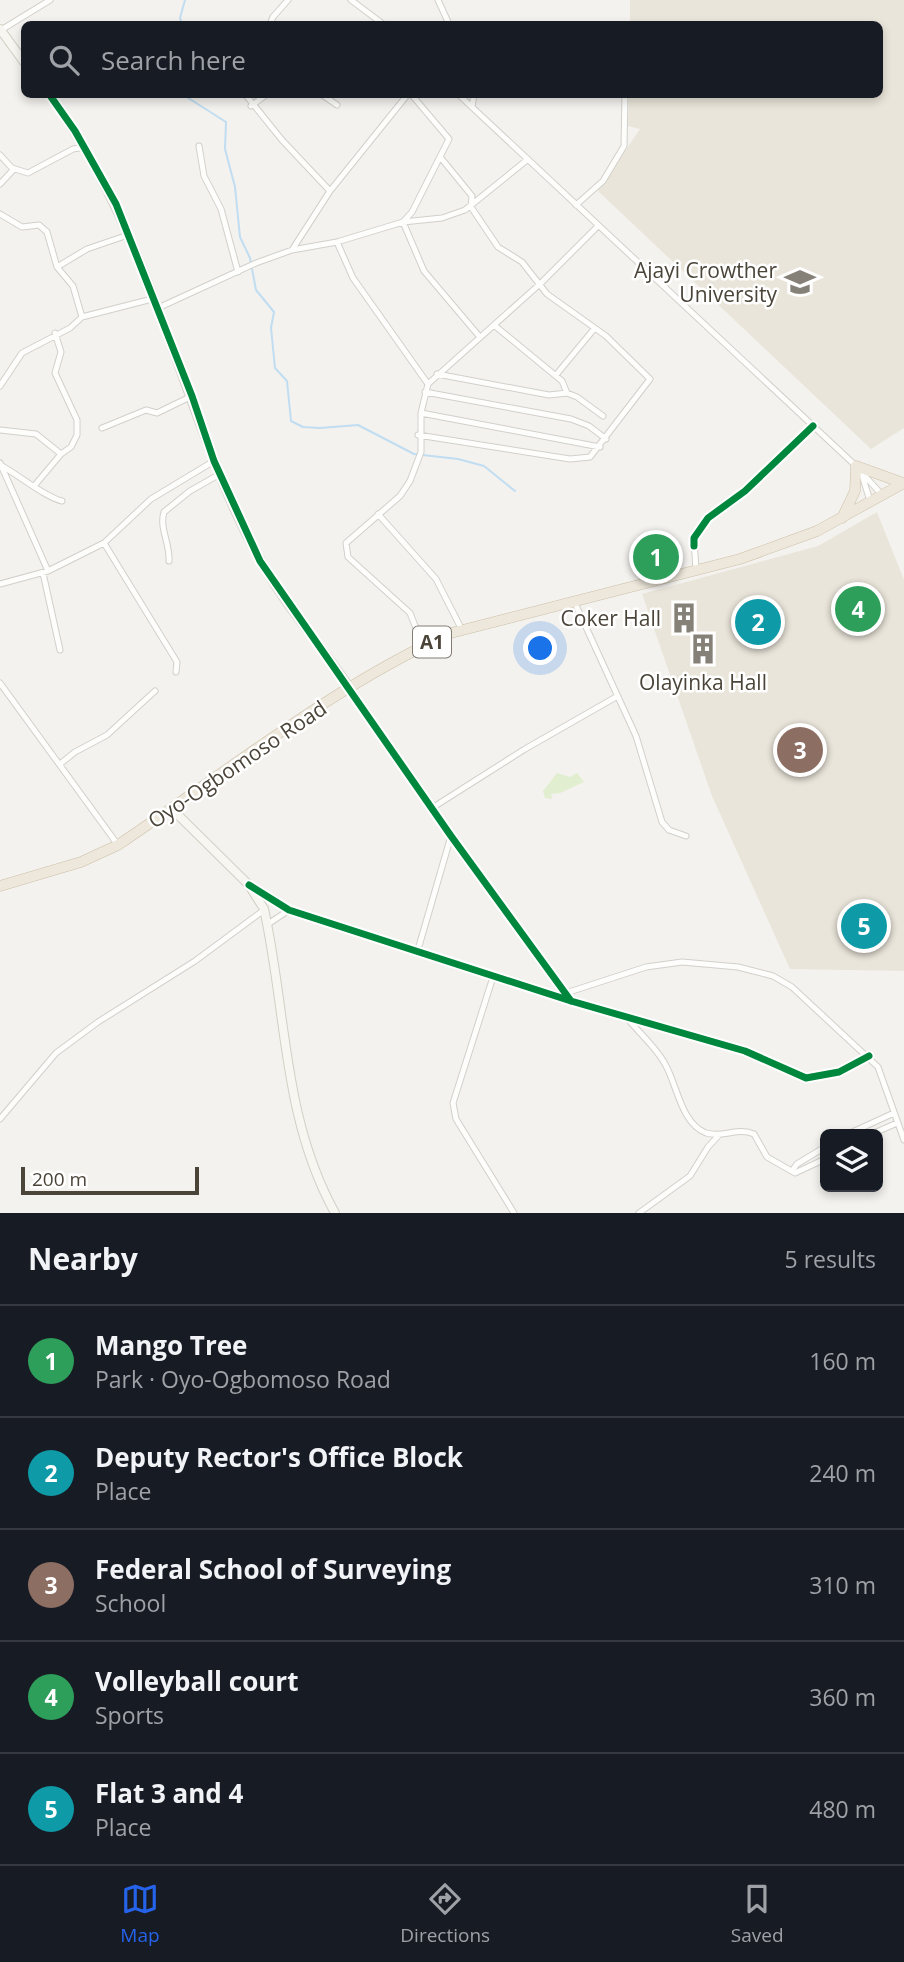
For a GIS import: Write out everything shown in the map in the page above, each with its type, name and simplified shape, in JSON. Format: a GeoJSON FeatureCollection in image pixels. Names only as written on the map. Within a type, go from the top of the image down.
{"type":"FeatureCollection","features":[{"type":"Feature","properties":{"kind":"highway"},"geometry":{"type":"LineString","coordinates":[[842,519],[855,491],[859,470],[904,483]]}},
{"type":"Feature","properties":{"kind":"highway","name":"Oyo-Ogbomoso Road"},"geometry":{"type":"LineString","coordinates":[[0,886],[81,862],[118,845],[349,687],[423,646],[462,630],[696,570],[790,542],[842,519],[904,483]]}},
{"type":"Feature","properties":{"kind":"street"},"geometry":{"type":"LineString","coordinates":[[21,58],[1,29],[50,0]]}},
{"type":"Feature","properties":{"kind":"street"},"geometry":{"type":"LineString","coordinates":[[271,21],[288,0]]}},
{"type":"Feature","properties":{"kind":"street"},"geometry":{"type":"LineString","coordinates":[[351,0],[379,21]]}},
{"type":"Feature","properties":{"kind":"street"},"geometry":{"type":"LineString","coordinates":[[438,0],[448,21]]}},
{"type":"Feature","properties":{"kind":"street"},"geometry":{"type":"LineString","coordinates":[[52,98],[85,147],[128,235],[192,396],[214,461],[260,561],[451,836],[571,1001]]}},
{"type":"Feature","properties":{"kind":"street"},"geometry":{"type":"LineString","coordinates":[[247,98],[251,106],[330,191]]}},
{"type":"Feature","properties":{"kind":"street"},"geometry":{"type":"LineString","coordinates":[[251,106],[262,98]]}},
{"type":"Feature","properties":{"kind":"street"},"geometry":{"type":"LineString","coordinates":[[327,98],[337,105]]}},
{"type":"Feature","properties":{"kind":"street"},"geometry":{"type":"LineString","coordinates":[[292,250],[330,191],[407,98]]}},
{"type":"Feature","properties":{"kind":"street"},"geometry":{"type":"LineString","coordinates":[[403,222],[412,212],[441,158],[449,136],[414,98]]}},
{"type":"Feature","properties":{"kind":"street"},"geometry":{"type":"LineString","coordinates":[[462,98],[813,426],[882,495]]}},
{"type":"Feature","properties":{"kind":"street"},"geometry":{"type":"LineString","coordinates":[[472,107],[473,98]]}},
{"type":"Feature","properties":{"kind":"street"},"geometry":{"type":"LineString","coordinates":[[576,205],[603,181],[624,146],[625,98]]}},
{"type":"Feature","properties":{"kind":"street"},"geometry":{"type":"LineString","coordinates":[[199,146],[204,176],[221,209],[238,272]]}},
{"type":"Feature","properties":{"kind":"street"},"geometry":{"type":"LineString","coordinates":[[0,155],[14,169],[27,173],[73,149],[85,147]]}},
{"type":"Feature","properties":{"kind":"street"},"geometry":{"type":"LineString","coordinates":[[418,435],[569,460],[590,457],[650,379],[606,336],[547,294],[522,262],[498,247],[471,207],[472,197],[441,158]]}},
{"type":"Feature","properties":{"kind":"street"},"geometry":{"type":"LineString","coordinates":[[158,308],[256,262],[292,250],[337,242],[403,222],[442,218],[471,207],[527,159]]}},
{"type":"Feature","properties":{"kind":"street"},"geometry":{"type":"LineString","coordinates":[[0,184],[14,169]]}},
{"type":"Feature","properties":{"kind":"street"},"geometry":{"type":"LineString","coordinates":[[0,214],[22,227],[43,228],[47,232],[57,267],[74,286],[82,317]]}},
{"type":"Feature","properties":{"kind":"street"},"geometry":{"type":"LineString","coordinates":[[403,222],[424,271],[479,336]]}},
{"type":"Feature","properties":{"kind":"street"},"geometry":{"type":"LineString","coordinates":[[423,646],[410,613],[345,552],[346,542],[400,496],[421,452],[418,435],[428,384],[479,336],[495,326],[598,226]]}},
{"type":"Feature","properties":{"kind":"street"},"geometry":{"type":"LineString","coordinates":[[57,267],[87,249],[128,235]]}},
{"type":"Feature","properties":{"kind":"street"},"geometry":{"type":"LineString","coordinates":[[337,242],[351,275],[428,384]]}},
{"type":"Feature","properties":{"kind":"street"},"geometry":{"type":"LineString","coordinates":[[0,386],[22,353],[55,333],[70,328],[82,317],[152,299]]}},
{"type":"Feature","properties":{"kind":"street"},"geometry":{"type":"LineString","coordinates":[[495,326],[556,375],[566,386],[567,393]]}},
{"type":"Feature","properties":{"kind":"street"},"geometry":{"type":"LineString","coordinates":[[556,375],[594,329]]}},
{"type":"Feature","properties":{"kind":"street"},"geometry":{"type":"LineString","coordinates":[[35,485],[74,443],[77,425],[55,373],[61,352],[55,333]]}},
{"type":"Feature","properties":{"kind":"street"},"geometry":{"type":"LineString","coordinates":[[437,374],[549,395],[567,393],[603,416]]}},
{"type":"Feature","properties":{"kind":"street"},"geometry":{"type":"LineString","coordinates":[[425,392],[571,419],[589,426],[606,439]]}},
{"type":"Feature","properties":{"kind":"street"},"geometry":{"type":"LineString","coordinates":[[102,428],[146,410],[157,413],[192,396]]}},
{"type":"Feature","properties":{"kind":"street"},"geometry":{"type":"LineString","coordinates":[[421,413],[600,447]]}},
{"type":"Feature","properties":{"kind":"street"},"geometry":{"type":"LineString","coordinates":[[696,570],[694,538],[708,518],[745,491],[813,426]]}},
{"type":"Feature","properties":{"kind":"street"},"geometry":{"type":"LineString","coordinates":[[0,430],[36,434],[61,454]]}},
{"type":"Feature","properties":{"kind":"street"},"geometry":{"type":"LineString","coordinates":[[0,584],[45,572],[104,543],[151,499],[214,461]]}},
{"type":"Feature","properties":{"kind":"street"},"geometry":{"type":"LineString","coordinates":[[1,465],[35,485],[48,497],[62,501]]}},
{"type":"Feature","properties":{"kind":"street"},"geometry":{"type":"LineString","coordinates":[[1,465],[45,572],[60,650]]}},
{"type":"Feature","properties":{"kind":"street"},"geometry":{"type":"LineString","coordinates":[[859,470],[871,502]]}},
{"type":"Feature","properties":{"kind":"street"},"geometry":{"type":"LineString","coordinates":[[169,561],[170,544],[162,527],[164,512],[190,491],[220,474]]}},
{"type":"Feature","properties":{"kind":"street"},"geometry":{"type":"LineString","coordinates":[[378,514],[444,590],[462,630]]}},
{"type":"Feature","properties":{"kind":"street"},"geometry":{"type":"LineString","coordinates":[[104,543],[177,662],[176,671]]}},
{"type":"Feature","properties":{"kind":"street"},"geometry":{"type":"LineString","coordinates":[[574,601],[636,736],[662,822],[669,830],[685,836]]}},
{"type":"Feature","properties":{"kind":"street"},"geometry":{"type":"LineString","coordinates":[[0,683],[118,845]]}},
{"type":"Feature","properties":{"kind":"street"},"geometry":{"type":"LineString","coordinates":[[60,764],[107,735],[131,716],[155,691]]}},
{"type":"Feature","properties":{"kind":"street"},"geometry":{"type":"LineString","coordinates":[[432,808],[525,749],[616,697]]}},
{"type":"Feature","properties":{"kind":"street"},"geometry":{"type":"LineString","coordinates":[[172,809],[249,885],[289,910],[493,977],[745,1051],[806,1078],[839,1072],[869,1056]]}},
{"type":"Feature","properties":{"kind":"street"},"geometry":{"type":"LineString","coordinates":[[417,953],[451,836]]}},
{"type":"Feature","properties":{"kind":"street"},"geometry":{"type":"LineString","coordinates":[[249,885],[264,909],[268,925],[290,1089],[310,1161],[335,1213]]}},
{"type":"Feature","properties":{"kind":"street"},"geometry":{"type":"LineString","coordinates":[[0,1119],[56,1053],[98,1022],[195,961],[264,909]]}},
{"type":"Feature","properties":{"kind":"street"},"geometry":{"type":"LineString","coordinates":[[268,925],[289,910]]}},
{"type":"Feature","properties":{"kind":"street"},"geometry":{"type":"LineString","coordinates":[[566,993],[659,964],[682,962],[738,967],[782,980],[869,1056],[883,1076],[904,1140]]}},
{"type":"Feature","properties":{"kind":"street"},"geometry":{"type":"LineString","coordinates":[[493,977],[453,1103],[456,1119],[514,1213]]}},
{"type":"Feature","properties":{"kind":"street"},"geometry":{"type":"LineString","coordinates":[[627,1018],[663,1061],[686,1113],[706,1133],[719,1135],[743,1130],[754,1134],[767,1157],[792,1171],[800,1173],[820,1162]]}},
{"type":"Feature","properties":{"kind":"street"},"geometry":{"type":"LineString","coordinates":[[859,1129],[894,1113]]}},
{"type":"Feature","properties":{"kind":"street"},"geometry":{"type":"LineString","coordinates":[[883,1129],[897,1123]]}},
{"type":"Feature","properties":{"kind":"street"},"geometry":{"type":"LineString","coordinates":[[706,1133],[708,1147]]}},
{"type":"Feature","properties":{"kind":"street"},"geometry":{"type":"LineString","coordinates":[[639,1213],[690,1176],[719,1135]]}},
{"type":"Feature","properties":{"kind":"street"},"geometry":{"type":"LineString","coordinates":[[792,1171],[797,1164],[820,1150]]}},
{"type":"Feature","properties":{"kind":"shaded area","name":"Ajayi Crowther University"},"geometry":{"type":"Polygon","coordinates":[[[630,0],[904,0],[904,428],[871,449],[598,191],[640,129],[628,126],[629,98],[883,98],[883,21],[630,21],[630,0]]]}},
{"type":"Feature","properties":{"kind":"shaded area"},"geometry":{"type":"Polygon","coordinates":[[[877,512],[904,580],[904,971],[790,969],[712,796],[642,594],[818,546],[877,512]]]}},
{"type":"Feature","properties":{"kind":"green space"},"geometry":{"type":"Polygon","coordinates":[[[843,599],[850,627],[837,630],[830,603],[843,599]]]}},
{"type":"Feature","properties":{"kind":"green space"},"geometry":{"type":"Polygon","coordinates":[[[557,773],[570,777],[577,773],[584,782],[560,793],[551,794],[552,799],[545,798],[543,791],[557,773]]]}},
{"type":"Feature","properties":{"kind":"waterway"},"geometry":{"type":"LineString","coordinates":[[181,21],[185,0]]}},
{"type":"Feature","properties":{"kind":"waterway"},"geometry":{"type":"LineString","coordinates":[[188,98],[226,122],[225,149],[235,187],[240,237],[250,258],[256,290],[274,312],[271,328],[275,368],[287,381],[291,421],[303,427],[358,425],[414,454],[458,459],[484,466],[515,491]]}},
{"type":"Feature","properties":{"kind":"cycle path"},"geometry":{"type":"LineString","coordinates":[[52,98],[75,131],[116,204],[192,396],[214,461],[260,561],[451,836],[571,1001]]}},
{"type":"Feature","properties":{"kind":"cycle path"},"geometry":{"type":"LineString","coordinates":[[694,546],[694,538],[708,518],[745,491],[813,426]]}},
{"type":"Feature","properties":{"kind":"cycle path"},"geometry":{"type":"LineString","coordinates":[[249,885],[289,910],[571,1001],[745,1051],[806,1078],[839,1072],[869,1056]]}},
{"type":"Feature","properties":{"kind":"place","name":"Ajayi Crowther University"},"geometry":{"type":"Point","coordinates":[800,282]}},
{"type":"Feature","properties":{"kind":"place","name":"Mango Tree"},"geometry":{"type":"Point","coordinates":[656,557]}},
{"type":"Feature","properties":{"kind":"place","name":"Volleyball court"},"geometry":{"type":"Point","coordinates":[858,609]}},
{"type":"Feature","properties":{"kind":"place","name":"Coker Hall"},"geometry":{"type":"Point","coordinates":[684,618]}},
{"type":"Feature","properties":{"kind":"place","name":"Deputy Rector's Office Block"},"geometry":{"type":"Point","coordinates":[758,622]}},
{"type":"Feature","properties":{"kind":"place","name":"Olayinka Hall"},"geometry":{"type":"Point","coordinates":[703,649]}},
{"type":"Feature","properties":{"kind":"place","name":"Federal School of Surveying"},"geometry":{"type":"Point","coordinates":[800,750]}},
{"type":"Feature","properties":{"kind":"place","name":"Flat 3 and 4"},"geometry":{"type":"Point","coordinates":[864,926]}}]}
